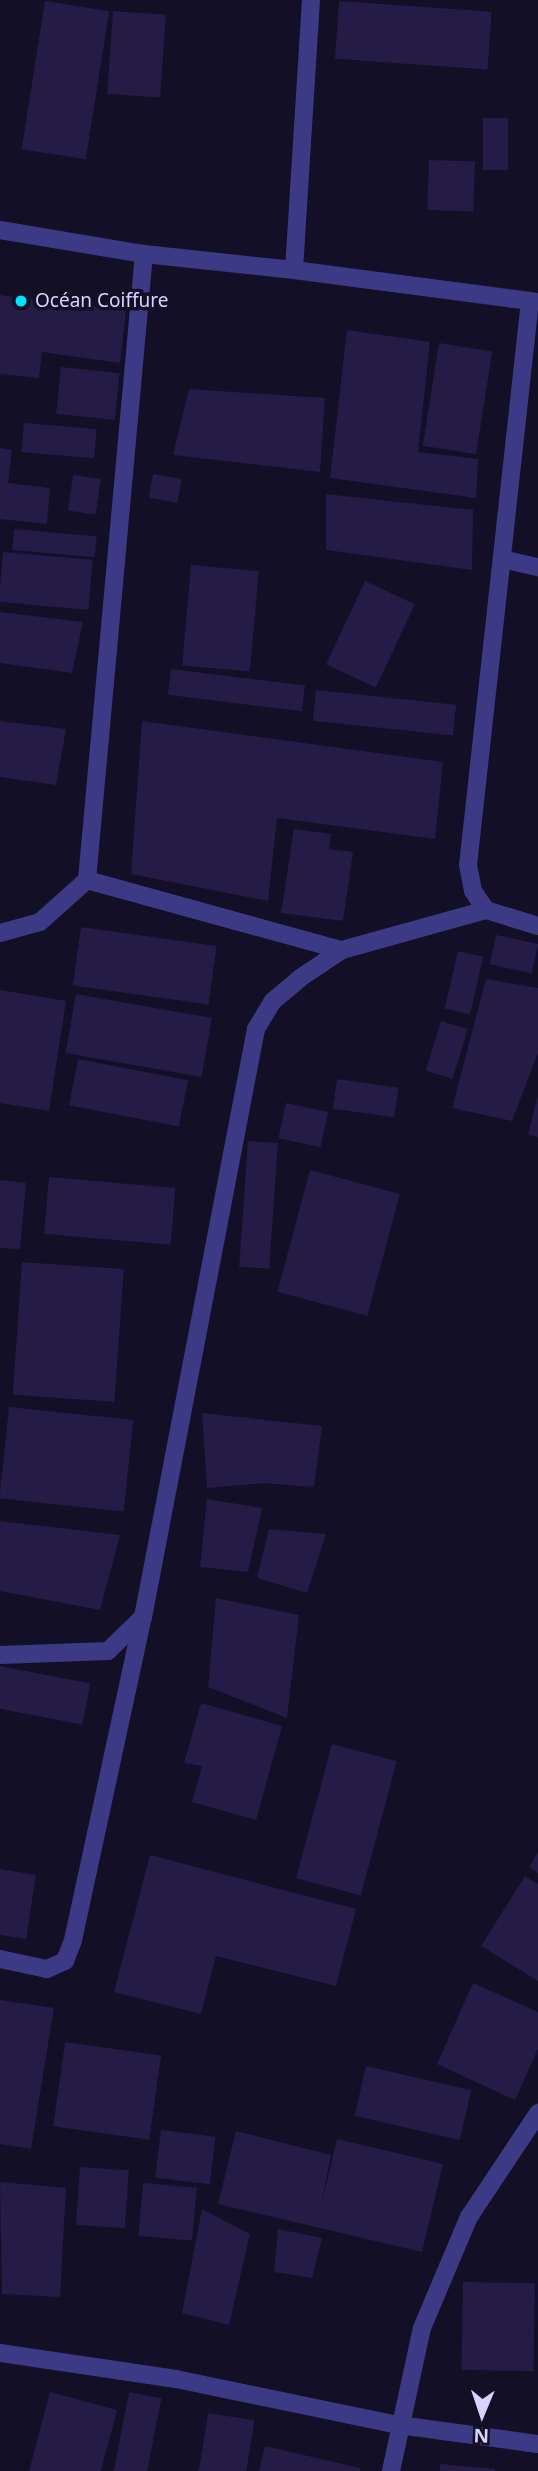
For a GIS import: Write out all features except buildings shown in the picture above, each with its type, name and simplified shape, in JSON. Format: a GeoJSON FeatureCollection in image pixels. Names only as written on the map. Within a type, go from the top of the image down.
{"type":"FeatureCollection","features":[{"type":"Feature","properties":{"kind":"street"},"geometry":{"type":"LineString","coordinates":[[294,270],[311,0]]}},
{"type":"Feature","properties":{"kind":"street"},"geometry":{"type":"LineString","coordinates":[[0,230],[144,254],[534,301],[468,864],[473,891],[486,910]]}},
{"type":"Feature","properties":{"kind":"street"},"geometry":{"type":"LineString","coordinates":[[0,933],[40,922],[87,880],[144,254]]}},
{"type":"Feature","properties":{"kind":"street"},"geometry":{"type":"LineString","coordinates":[[502,559],[538,567]]}},
{"type":"Feature","properties":{"kind":"street"},"geometry":{"type":"LineString","coordinates":[[87,880],[342,950]]}},
{"type":"Feature","properties":{"kind":"street"},"geometry":{"type":"LineString","coordinates":[[0,1959],[47,1969],[65,1961],[73,1940],[143,1617],[256,1029],[273,1001],[300,978],[342,950],[486,910],[538,926]]}},
{"type":"Feature","properties":{"kind":"street"},"geometry":{"type":"LineString","coordinates":[[0,1655],[108,1651],[143,1617]]}},
{"type":"Feature","properties":{"kind":"street"},"geometry":{"type":"LineString","coordinates":[[391,2471],[422,2328],[469,2217],[538,2113]]}},
{"type":"Feature","properties":{"kind":"street"},"geometry":{"type":"LineString","coordinates":[[0,2353],[176,2379],[399,2425],[538,2444]]}},
{"type":"Feature","properties":{"kind":"place","name":"Océan Coiffure"},"geometry":{"type":"Point","coordinates":[21,301]}}]}
